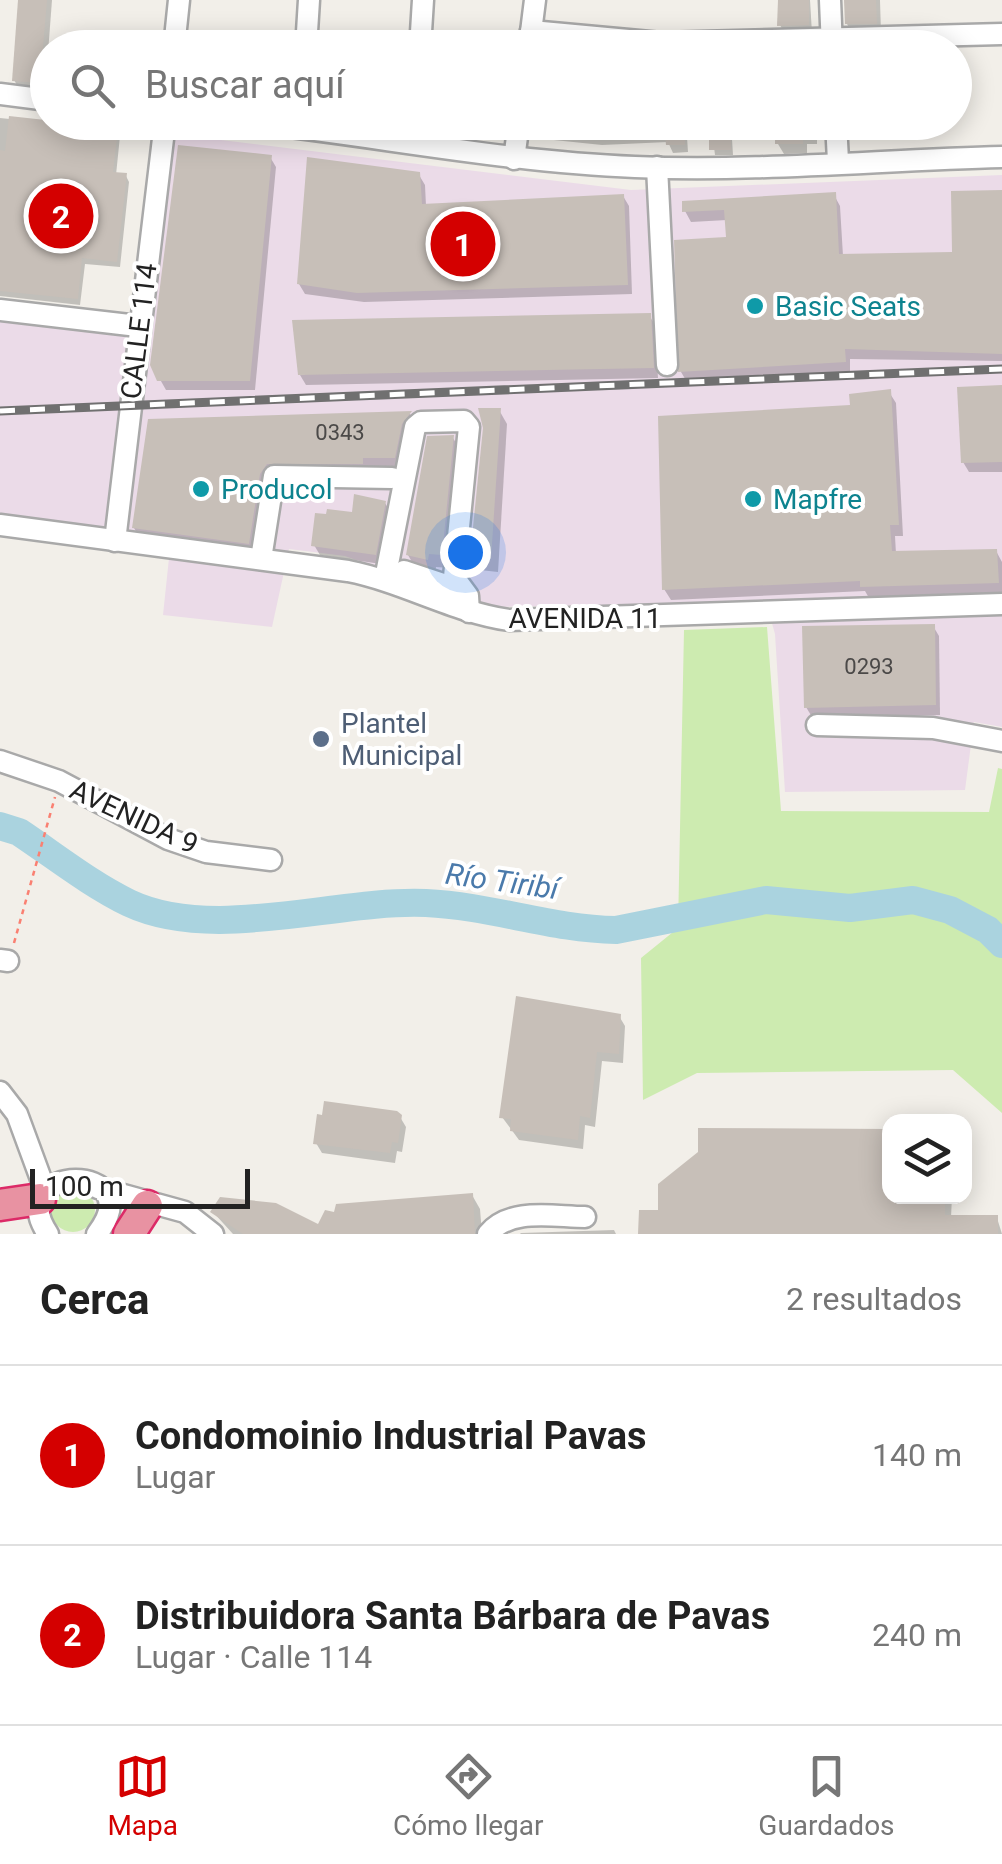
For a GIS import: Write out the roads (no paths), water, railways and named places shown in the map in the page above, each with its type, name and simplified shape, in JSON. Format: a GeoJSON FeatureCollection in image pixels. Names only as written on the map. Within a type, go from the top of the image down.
{"type":"FeatureCollection","features":[{"type":"Feature","properties":{"kind":"highway"},"geometry":{"type":"LineString","coordinates":[[110,1230],[154,1205]]}},
{"type":"Feature","properties":{"kind":"highway"},"geometry":{"type":"LineString","coordinates":[[0,1206],[44,1217]]}},
{"type":"Feature","properties":{"kind":"street"},"geometry":{"type":"LineString","coordinates":[[176,30],[179,0]]}},
{"type":"Feature","properties":{"kind":"street"},"geometry":{"type":"LineString","coordinates":[[307,30],[309,0]]}},
{"type":"Feature","properties":{"kind":"street"},"geometry":{"type":"LineString","coordinates":[[422,30],[424,0]]}},
{"type":"Feature","properties":{"kind":"street"},"geometry":{"type":"LineString","coordinates":[[531,30],[535,0]]}},
{"type":"Feature","properties":{"kind":"street"},"geometry":{"type":"LineString","coordinates":[[830,0],[831,30]]}},
{"type":"Feature","properties":{"kind":"street"},"geometry":{"type":"LineString","coordinates":[[972,35],[1002,34]]}},
{"type":"Feature","properties":{"kind":"street"},"geometry":{"type":"LineString","coordinates":[[0,94],[30,98]]}},
{"type":"Feature","properties":{"kind":"street","name":"CALLE 114"},"geometry":{"type":"LineString","coordinates":[[115,541],[163,140]]}},
{"type":"Feature","properties":{"kind":"street"},"geometry":{"type":"LineString","coordinates":[[443,140],[514,159],[658,167],[1002,156]]}},
{"type":"Feature","properties":{"kind":"street"},"geometry":{"type":"LineString","coordinates":[[514,159],[517,140]]}},
{"type":"Feature","properties":{"kind":"street"},"geometry":{"type":"LineString","coordinates":[[837,140],[838,162]]}},
{"type":"Feature","properties":{"kind":"street"},"geometry":{"type":"LineString","coordinates":[[658,167],[667,365]]}},
{"type":"Feature","properties":{"kind":"street"},"geometry":{"type":"LineString","coordinates":[[0,310],[138,326]]}},
{"type":"Feature","properties":{"kind":"street"},"geometry":{"type":"LineString","coordinates":[[461,590],[386,572],[415,427],[430,421],[464,421],[469,427],[454,577],[468,596],[469,612]]}},
{"type":"Feature","properties":{"kind":"street"},"geometry":{"type":"LineString","coordinates":[[261,560],[274,476],[392,478]]}},
{"type":"Feature","properties":{"kind":"street","name":"AVENIDA 11"},"geometry":{"type":"LineString","coordinates":[[0,525],[261,560],[386,572],[469,612],[508,620],[604,620],[1002,604]]}},
{"type":"Feature","properties":{"kind":"street"},"geometry":{"type":"LineString","coordinates":[[817,725],[932,728],[1002,741]]}},
{"type":"Feature","properties":{"kind":"street","name":"AVENIDA 9"},"geometry":{"type":"LineString","coordinates":[[0,761],[59,781],[168,839],[206,852],[271,860]]}},
{"type":"Feature","properties":{"kind":"street"},"geometry":{"type":"LineString","coordinates":[[0,1092],[17,1114],[44,1217]]}},
{"type":"Feature","properties":{"kind":"street"},"geometry":{"type":"LineString","coordinates":[[44,1217],[67,1177],[84,1178],[98,1188],[185,1212],[213,1234]]}},
{"type":"Feature","properties":{"kind":"street"},"geometry":{"type":"LineString","coordinates":[[98,1188],[110,1230]]}},
{"type":"Feature","properties":{"kind":"street"},"geometry":{"type":"LineString","coordinates":[[488,1234],[495,1226],[520,1216],[585,1217]]}},
{"type":"Feature","properties":{"kind":"waterway","name":"Río Tiribí"},"geometry":{"type":"LineString","coordinates":[[0,826],[19,832],[129,903],[162,914],[199,919],[237,920],[391,903],[426,903],[616,930],[766,900],[850,908],[913,900],[950,910],[988,930],[1002,944]]}},
{"type":"Feature","properties":{"kind":"railway"},"geometry":{"type":"LineString","coordinates":[[0,411],[1002,369]]}},
{"type":"Feature","properties":{"kind":"place","name":"Distribuidora Santa Bárbara de Pavas"},"geometry":{"type":"Point","coordinates":[61,216]}},
{"type":"Feature","properties":{"kind":"place","name":"Condomoinio Industrial Pavas"},"geometry":{"type":"Point","coordinates":[463,244]}},
{"type":"Feature","properties":{"kind":"place","name":"Basic Seats"},"geometry":{"type":"Point","coordinates":[755,306]}},
{"type":"Feature","properties":{"kind":"place","name":"Producol"},"geometry":{"type":"Point","coordinates":[201,489]}},
{"type":"Feature","properties":{"kind":"place","name":"Mapfre"},"geometry":{"type":"Point","coordinates":[753,499]}},
{"type":"Feature","properties":{"kind":"place","name":"Plantel Municipal"},"geometry":{"type":"Point","coordinates":[321,739]}}]}
